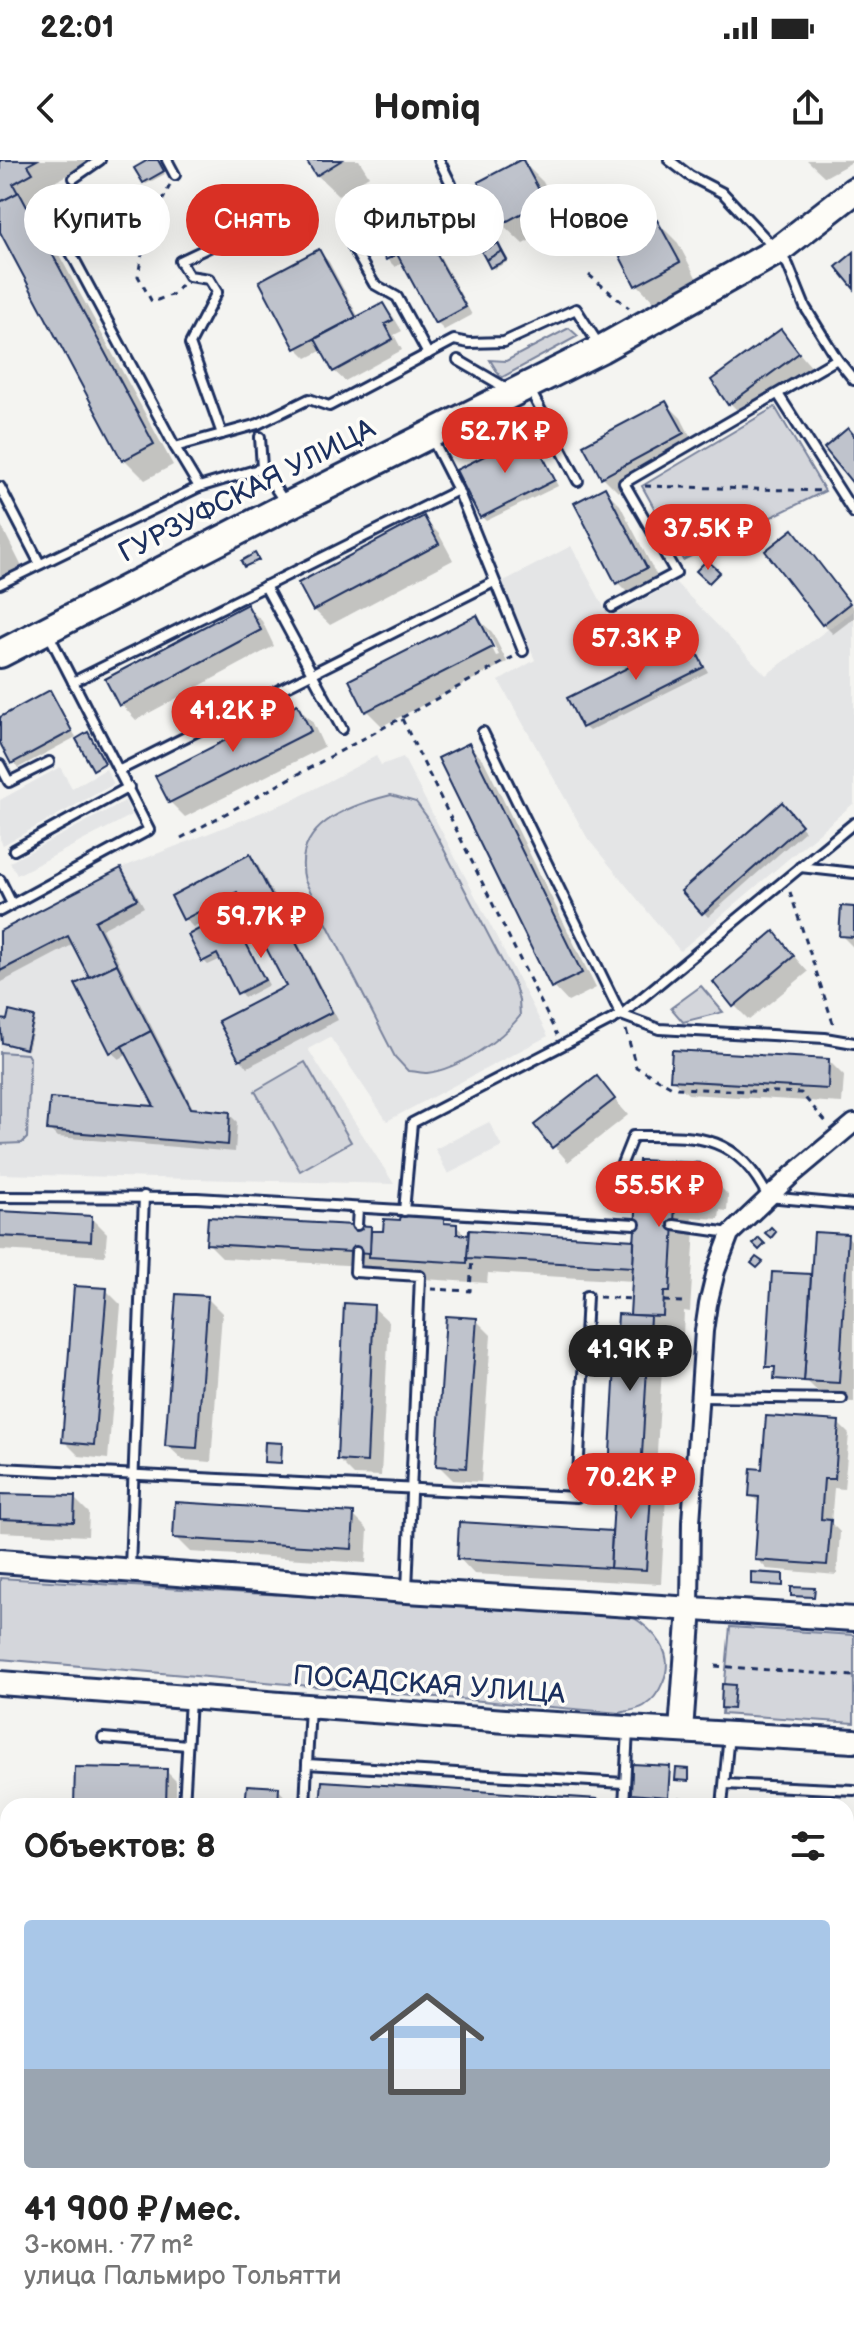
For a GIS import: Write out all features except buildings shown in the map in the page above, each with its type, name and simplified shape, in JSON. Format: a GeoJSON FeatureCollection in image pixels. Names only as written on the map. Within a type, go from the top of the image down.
{"type":"FeatureCollection","features":[{"type":"Feature","properties":{"kind":"main road","name":"ГУРЗУФСКАЯ УЛИЦА"},"geometry":{"type":"LineString","coordinates":[[0,654],[601,349],[777,251],[854,191]]}},
{"type":"Feature","properties":{"kind":"street"},"geometry":{"type":"LineString","coordinates":[[681,1731],[690,1608],[691,1522],[708,1304],[730,1234],[854,1123]]}},
{"type":"Feature","properties":{"kind":"street"},"geometry":{"type":"LineString","coordinates":[[0,1561],[854,1619]]}},
{"type":"Feature","properties":{"kind":"street","name":"ПОСАДСКАЯ УЛИЦА"},"geometry":{"type":"LineString","coordinates":[[0,1683],[628,1729],[854,1741]]}},
{"type":"Feature","properties":{"kind":"lane"},"geometry":{"type":"LineString","coordinates":[[74,178],[100,160]]}},
{"type":"Feature","properties":{"kind":"lane"},"geometry":{"type":"LineString","coordinates":[[167,160],[175,175]]}},
{"type":"Feature","properties":{"kind":"lane"},"geometry":{"type":"LineString","coordinates":[[439,160],[451,184]]}},
{"type":"Feature","properties":{"kind":"lane"},"geometry":{"type":"LineString","coordinates":[[669,160],[690,176],[723,193],[777,251],[788,265],[805,307],[837,359],[854,380]]}},
{"type":"Feature","properties":{"kind":"lane"},"geometry":{"type":"LineString","coordinates":[[75,256],[199,487]]}},
{"type":"Feature","properties":{"kind":"lane"},"geometry":{"type":"LineString","coordinates":[[191,256],[180,261],[189,276],[209,279],[217,292],[190,344],[222,434]]}},
{"type":"Feature","properties":{"kind":"lane"},"geometry":{"type":"LineString","coordinates":[[358,256],[374,284],[397,297],[428,354]]}},
{"type":"Feature","properties":{"kind":"lane"},"geometry":{"type":"LineString","coordinates":[[175,447],[258,424],[309,399],[329,406],[454,340],[504,342],[576,309],[601,349]]}},
{"type":"Feature","properties":{"kind":"lane"},"geometry":{"type":"LineString","coordinates":[[612,607],[676,573],[624,483],[837,359]]}},
{"type":"Feature","properties":{"kind":"lane"},"geometry":{"type":"LineString","coordinates":[[458,360],[501,385],[518,391],[578,481]]}},
{"type":"Feature","properties":{"kind":"lane"},"geometry":{"type":"LineString","coordinates":[[778,394],[854,513]]}},
{"type":"Feature","properties":{"kind":"lane"},"geometry":{"type":"LineString","coordinates":[[429,435],[458,490],[523,651]]}},
{"type":"Feature","properties":{"kind":"lane"},"geometry":{"type":"LineString","coordinates":[[260,437],[262,468],[287,506]]}},
{"type":"Feature","properties":{"kind":"lane"},"geometry":{"type":"LineString","coordinates":[[0,584],[199,487],[262,468]]}},
{"type":"Feature","properties":{"kind":"lane"},"geometry":{"type":"LineString","coordinates":[[0,487],[40,564]]}},
{"type":"Feature","properties":{"kind":"lane"},"geometry":{"type":"LineString","coordinates":[[73,682],[458,490]]}},
{"type":"Feature","properties":{"kind":"lane"},"geometry":{"type":"LineString","coordinates":[[120,770],[494,582]]}},
{"type":"Feature","properties":{"kind":"lane"},"geometry":{"type":"LineString","coordinates":[[265,586],[342,729]]}},
{"type":"Feature","properties":{"kind":"lane"},"geometry":{"type":"LineString","coordinates":[[0,911],[149,830],[46,630]]}},
{"type":"Feature","properties":{"kind":"lane"},"geometry":{"type":"LineString","coordinates":[[483,732],[621,1015],[659,1029],[854,1043]]}},
{"type":"Feature","properties":{"kind":"lane"},"geometry":{"type":"LineString","coordinates":[[0,765],[9,782],[49,762]]}},
{"type":"Feature","properties":{"kind":"lane"},"geometry":{"type":"LineString","coordinates":[[14,850],[129,787]]}},
{"type":"Feature","properties":{"kind":"lane"},"geometry":{"type":"LineString","coordinates":[[404,1211],[412,1123],[621,1015],[854,823]]}},
{"type":"Feature","properties":{"kind":"lane"},"geometry":{"type":"LineString","coordinates":[[800,867],[854,873]]}},
{"type":"Feature","properties":{"kind":"lane"},"geometry":{"type":"LineString","coordinates":[[0,880],[12,904]]}},
{"type":"Feature","properties":{"kind":"lane"},"geometry":{"type":"LineString","coordinates":[[762,882],[770,892]]}},
{"type":"Feature","properties":{"kind":"lane"},"geometry":{"type":"LineString","coordinates":[[619,1171],[633,1136],[693,1136],[728,1147],[759,1179],[768,1197],[854,1205]]}},
{"type":"Feature","properties":{"kind":"lane"},"geometry":{"type":"LineString","coordinates":[[0,1197],[144,1196],[635,1224]]}},
{"type":"Feature","properties":{"kind":"lane"},"geometry":{"type":"LineString","coordinates":[[130,1569],[144,1196]]}},
{"type":"Feature","properties":{"kind":"lane"},"geometry":{"type":"LineString","coordinates":[[357,1225],[358,1208]]}},
{"type":"Feature","properties":{"kind":"lane"},"geometry":{"type":"LineString","coordinates":[[674,1225],[730,1234]]}},
{"type":"Feature","properties":{"kind":"lane"},"geometry":{"type":"LineString","coordinates":[[356,1252],[355,1272],[420,1276],[407,1591]]}},
{"type":"Feature","properties":{"kind":"lane"},"geometry":{"type":"LineString","coordinates":[[0,1468],[577,1497],[587,1296]]}},
{"type":"Feature","properties":{"kind":"lane"},"geometry":{"type":"LineString","coordinates":[[701,1397],[842,1399]]}},
{"type":"Feature","properties":{"kind":"lane"},"geometry":{"type":"LineString","coordinates":[[184,1798],[190,1699]]}},
{"type":"Feature","properties":{"kind":"lane"},"geometry":{"type":"LineString","coordinates":[[305,1798],[310,1705]]}},
{"type":"Feature","properties":{"kind":"lane"},"geometry":{"type":"LineString","coordinates":[[624,1798],[628,1729]]}},
{"type":"Feature","properties":{"kind":"lane"},"geometry":{"type":"LineString","coordinates":[[723,1798],[729,1734]]}},
{"type":"Feature","properties":{"kind":"lane"},"geometry":{"type":"LineString","coordinates":[[103,1738],[187,1745]]}},
{"type":"Feature","properties":{"kind":"lane"},"geometry":{"type":"LineString","coordinates":[[307,1764],[624,1783]]}},
{"type":"Feature","properties":{"kind":"lane"},"geometry":{"type":"LineString","coordinates":[[725,1784],[854,1790]]}},
{"type":"Feature","properties":{"kind":"path"},"geometry":{"type":"LineString","coordinates":[[175,175],[145,237],[138,276],[152,302],[174,294],[189,276]]}},
{"type":"Feature","properties":{"kind":"path"},"geometry":{"type":"LineString","coordinates":[[63,184],[74,178]]}},
{"type":"Feature","properties":{"kind":"path"},"geometry":{"type":"LineString","coordinates":[[589,275],[632,310]]}},
{"type":"Feature","properties":{"kind":"path"},"geometry":{"type":"LineString","coordinates":[[624,483],[841,492]]}},
{"type":"Feature","properties":{"kind":"path"},"geometry":{"type":"LineString","coordinates":[[612,607],[632,645]]}},
{"type":"Feature","properties":{"kind":"path"},"geometry":{"type":"LineString","coordinates":[[181,838],[523,651]]}},
{"type":"Feature","properties":{"kind":"path"},"geometry":{"type":"LineString","coordinates":[[402,719],[563,1047]]}},
{"type":"Feature","properties":{"kind":"path"},"geometry":{"type":"LineString","coordinates":[[786,879],[839,1041]]}},
{"type":"Feature","properties":{"kind":"path"},"geometry":{"type":"LineString","coordinates":[[621,1015],[636,1067],[674,1088],[801,1093],[826,1122]]}},
{"type":"Feature","properties":{"kind":"path"},"geometry":{"type":"LineString","coordinates":[[419,1288],[470,1291],[472,1258]]}},
{"type":"Feature","properties":{"kind":"path"},"geometry":{"type":"LineString","coordinates":[[587,1296],[631,1299]]}},
{"type":"Feature","properties":{"kind":"path"},"geometry":{"type":"LineString","coordinates":[[664,1301],[682,1302]]}},
{"type":"Feature","properties":{"kind":"path"},"geometry":{"type":"LineString","coordinates":[[578,1471],[616,1473]]}},
{"type":"Feature","properties":{"kind":"path"},"geometry":{"type":"LineString","coordinates":[[643,1475],[662,1477]]}},
{"type":"Feature","properties":{"kind":"path"},"geometry":{"type":"LineString","coordinates":[[715,1666],[854,1676]]}},
{"type":"Feature","properties":{"kind":"shaded area"},"geometry":{"type":"Polygon","coordinates":[[[569,328],[578,336],[501,378],[490,360],[506,361],[569,328]]]}},
{"type":"Feature","properties":{"kind":"shaded area"},"geometry":{"type":"Polygon","coordinates":[[[775,407],[825,491],[683,560],[642,486],[775,407]]]}},
{"type":"Feature","properties":{"kind":"shaded area"},"geometry":{"type":"Polygon","coordinates":[[[571,546],[610,618],[675,582],[766,675],[854,610],[854,803],[680,951],[588,839],[499,681],[535,660],[502,582],[571,546]]]}},
{"type":"Feature","properties":{"kind":"shaded area"},"geometry":{"type":"Polygon","coordinates":[[[376,756],[381,765],[403,757],[548,1036],[387,1121],[330,1037],[308,1049],[394,1184],[0,1174],[0,931],[121,868],[295,799],[376,756]]]}},
{"type":"Feature","properties":{"kind":"shaded area"},"geometry":{"type":"Polygon","coordinates":[[[60,767],[72,788],[106,769],[114,784],[3,845],[0,839],[0,800],[60,767]]]}},
{"type":"Feature","properties":{"kind":"shaded area"},"geometry":{"type":"Polygon","coordinates":[[[391,795],[416,802],[427,817],[515,986],[519,1000],[520,1016],[491,1044],[452,1066],[427,1073],[408,1071],[395,1057],[305,881],[303,862],[306,846],[314,833],[326,822],[357,805],[391,795]]]}},
{"type":"Feature","properties":{"kind":"shaded area"},"geometry":{"type":"Polygon","coordinates":[[[125,801],[132,815],[17,875],[10,862],[125,801]]]}},
{"type":"Feature","properties":{"kind":"shaded area"},"geometry":{"type":"Polygon","coordinates":[[[701,986],[723,1012],[683,1022],[671,1008],[701,986]]]}},
{"type":"Feature","properties":{"kind":"shaded area"},"geometry":{"type":"Polygon","coordinates":[[[0,1052],[27,1054],[30,1059],[27,1138],[22,1143],[0,1144],[0,1052]]]}},
{"type":"Feature","properties":{"kind":"shaded area"},"geometry":{"type":"Polygon","coordinates":[[[305,1062],[351,1142],[300,1171],[255,1091],[305,1062]]]}},
{"type":"Feature","properties":{"kind":"shaded area"},"geometry":{"type":"Polygon","coordinates":[[[489,1122],[502,1147],[448,1174],[435,1149],[489,1122]]]}},
{"type":"Feature","properties":{"kind":"shaded area"},"geometry":{"type":"Polygon","coordinates":[[[0,1578],[631,1616],[655,1635],[665,1652],[666,1671],[660,1689],[651,1701],[620,1713],[0,1659],[0,1578]]]}},
{"type":"Feature","properties":{"kind":"shaded area"},"geometry":{"type":"Polygon","coordinates":[[[730,1627],[854,1635],[854,1723],[722,1714],[730,1627]]]}}]}
